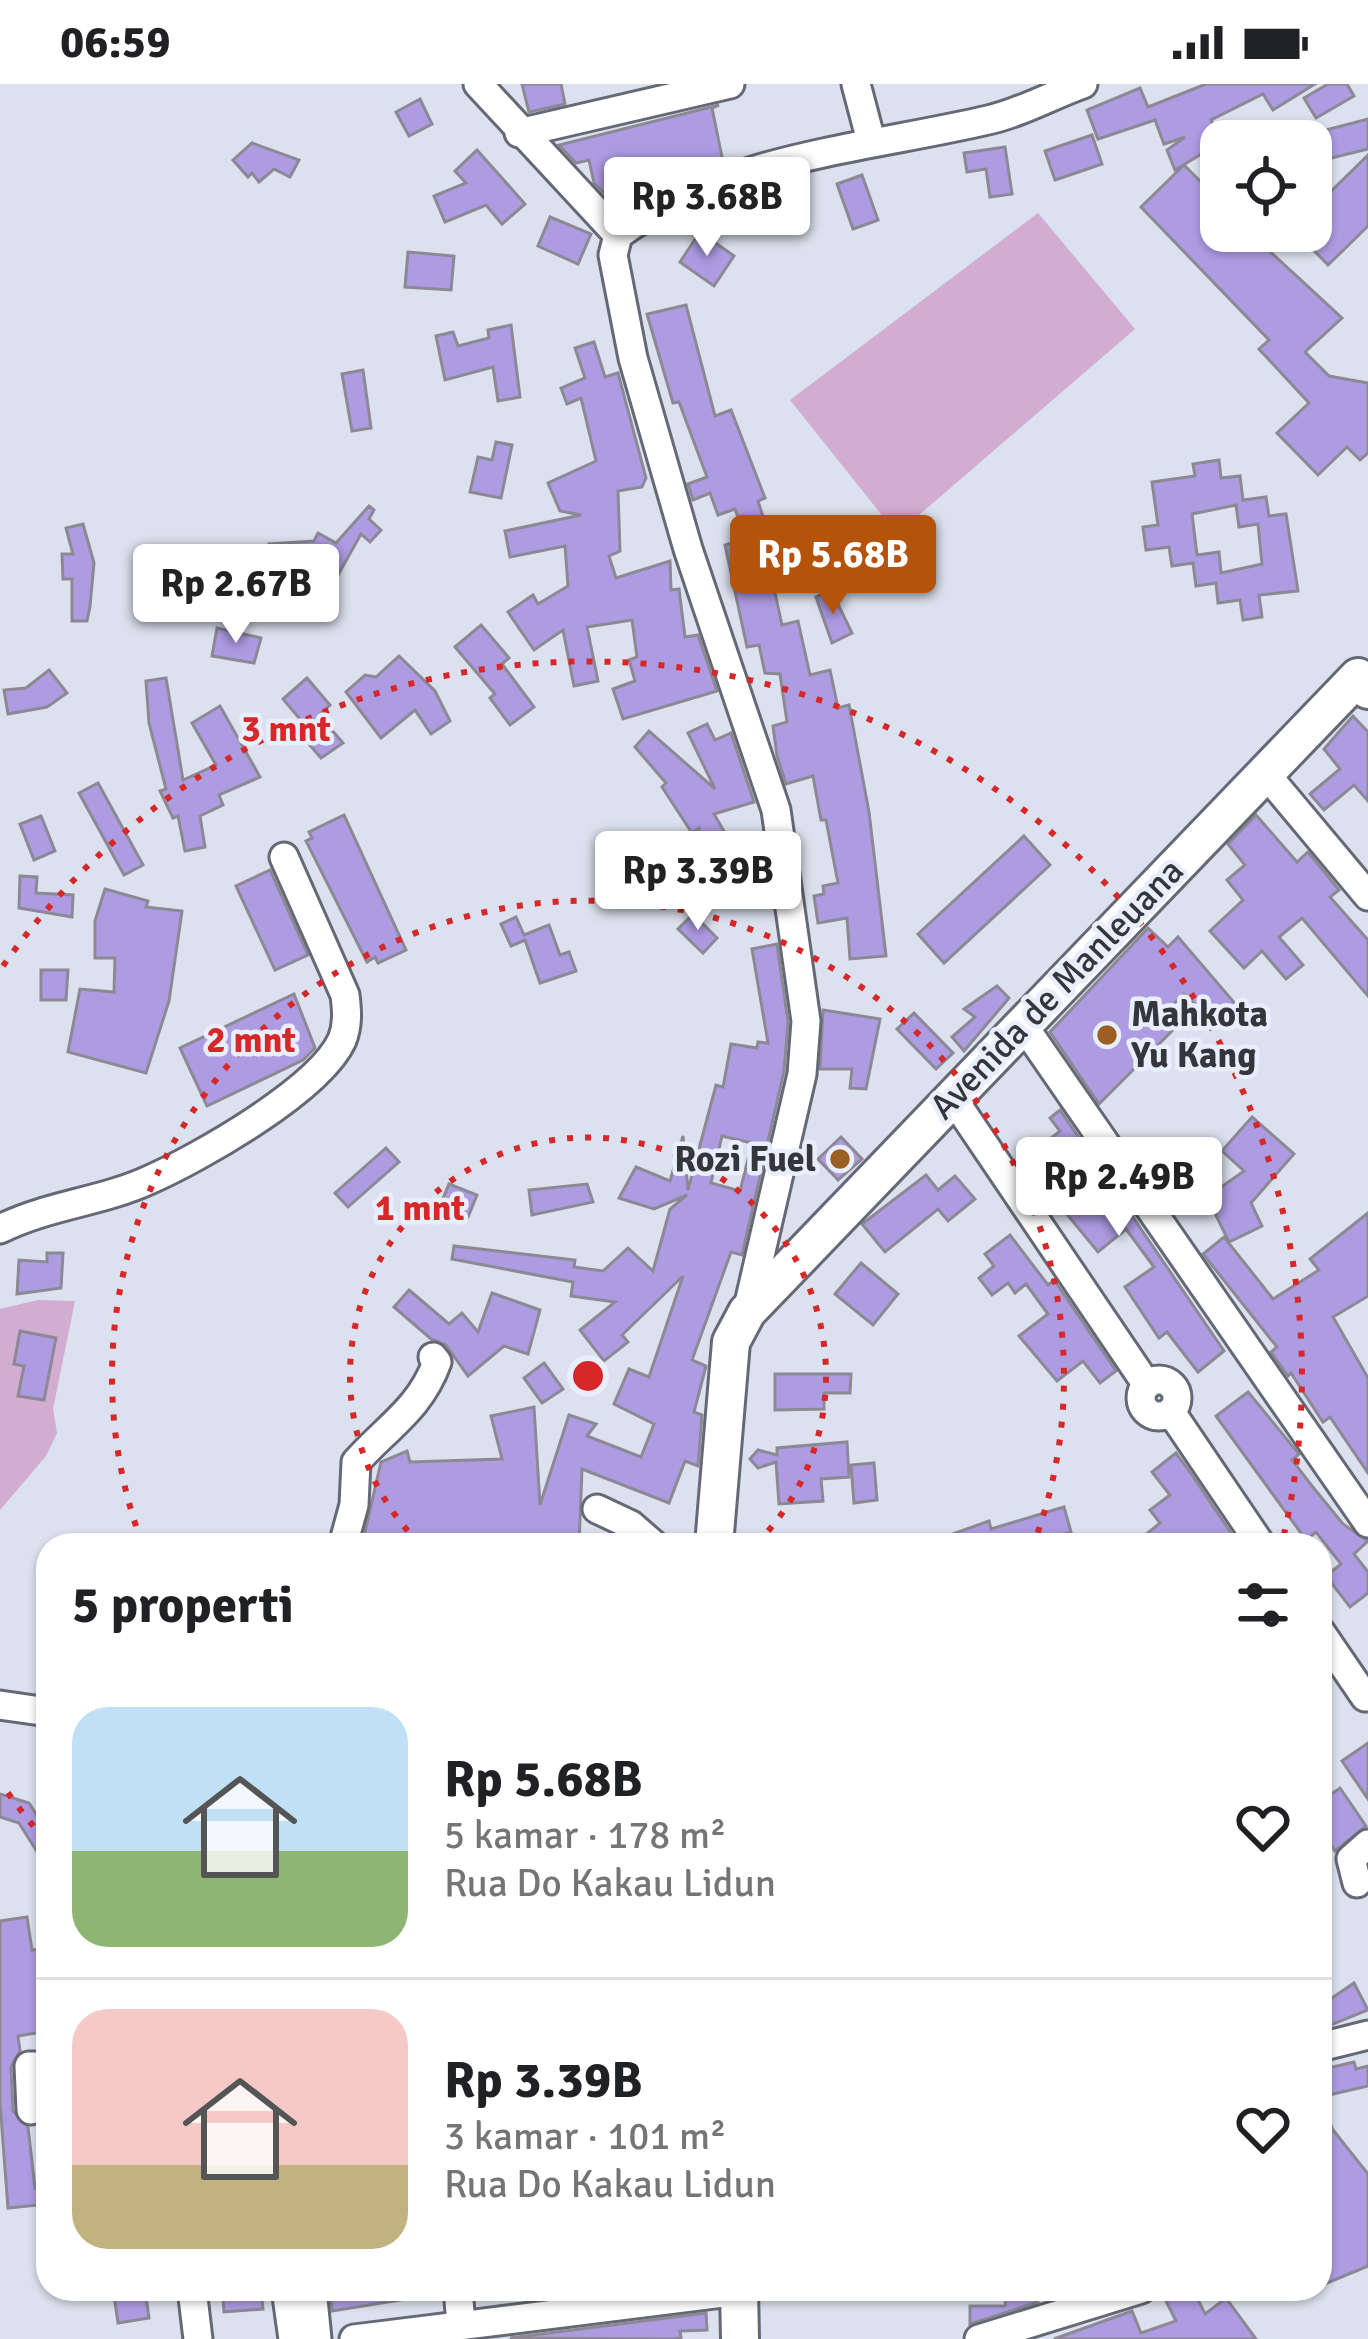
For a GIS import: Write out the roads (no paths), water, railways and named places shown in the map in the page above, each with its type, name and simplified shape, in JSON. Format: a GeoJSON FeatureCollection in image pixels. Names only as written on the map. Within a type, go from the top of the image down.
{"type":"FeatureCollection","features":[{"type":"Feature","properties":{"kind":"main road","name":"Avenida de Manleuana"},"geometry":{"type":"LineString","coordinates":[[747,1312],[1265,773],[1365,678]]}},
{"type":"Feature","properties":{"kind":"main road"},"geometry":{"type":"LineString","coordinates":[[714,1533],[731,1342],[747,1312]]}},
{"type":"Feature","properties":{"kind":"main road"},"geometry":{"type":"LineString","coordinates":[[739,2301],[740,2339]]}},
{"type":"Feature","properties":{"kind":"street"},"geometry":{"type":"LineString","coordinates":[[478,84],[618,235]]}},
{"type":"Feature","properties":{"kind":"street"},"geometry":{"type":"LineString","coordinates":[[519,133],[730,84]]}},
{"type":"Feature","properties":{"kind":"street"},"geometry":{"type":"LineString","coordinates":[[856,84],[871,141]]}},
{"type":"Feature","properties":{"kind":"street"},"geometry":{"type":"LineString","coordinates":[[747,1312],[802,1074],[806,1021],[776,810],[688,549],[633,358],[613,255],[618,235],[644,215],[765,166],[992,119],[1050,90],[1083,84]]}},
{"type":"Feature","properties":{"kind":"street"},"geometry":{"type":"LineString","coordinates":[[1265,773],[1368,896]]}},
{"type":"Feature","properties":{"kind":"street"},"geometry":{"type":"LineString","coordinates":[[0,1229],[34,1212],[145,1182],[295,1091],[327,1062],[348,1017],[345,995],[284,857]]}},
{"type":"Feature","properties":{"kind":"street"},"geometry":{"type":"LineString","coordinates":[[1023,1025],[1368,1523]]}},
{"type":"Feature","properties":{"kind":"street"},"geometry":{"type":"LineString","coordinates":[[952,1097],[1148,1384],[1142,1405],[1149,1414],[1171,1412],[1254,1533]]}},
{"type":"Feature","properties":{"kind":"street"},"geometry":{"type":"LineString","coordinates":[[346,1533],[354,1505],[356,1462],[382,1432],[405,1420],[428,1386],[437,1362],[433,1357]]}},
{"type":"Feature","properties":{"kind":"street"},"geometry":{"type":"LineString","coordinates":[[597,1509],[639,1533]]}},
{"type":"Feature","properties":{"kind":"street"},"geometry":{"type":"LineString","coordinates":[[1332,1649],[1365,1697]]}},
{"type":"Feature","properties":{"kind":"street"},"geometry":{"type":"LineString","coordinates":[[0,1705],[36,1710]]}},
{"type":"Feature","properties":{"kind":"street"},"geometry":{"type":"LineString","coordinates":[[1357,1883],[1352,1859],[1368,1844]]}},
{"type":"Feature","properties":{"kind":"street"},"geometry":{"type":"LineString","coordinates":[[1332,2044],[1368,2035]]}},
{"type":"Feature","properties":{"kind":"street"},"geometry":{"type":"LineString","coordinates":[[31,2110],[29,2066],[36,2066]]}},
{"type":"Feature","properties":{"kind":"street"},"geometry":{"type":"LineString","coordinates":[[193,2301],[198,2339]]}},
{"type":"Feature","properties":{"kind":"street"},"geometry":{"type":"LineString","coordinates":[[288,2301],[293,2339]]}},
{"type":"Feature","properties":{"kind":"street"},"geometry":{"type":"LineString","coordinates":[[314,2301],[317,2339]]}},
{"type":"Feature","properties":{"kind":"street"},"geometry":{"type":"LineString","coordinates":[[459,2301],[461,2324]]}},
{"type":"Feature","properties":{"kind":"street"},"geometry":{"type":"LineString","coordinates":[[354,2339],[649,2301]]}},
{"type":"Feature","properties":{"kind":"street"},"geometry":{"type":"LineString","coordinates":[[979,2339],[1102,2301]]}},
{"type":"Feature","properties":{"kind":"place","name":"Mahkota Yu Kang"},"geometry":{"type":"Point","coordinates":[1107,1035]}},
{"type":"Feature","properties":{"kind":"place","name":"Rozi Fuel"},"geometry":{"type":"Point","coordinates":[840,1159]}}]}
